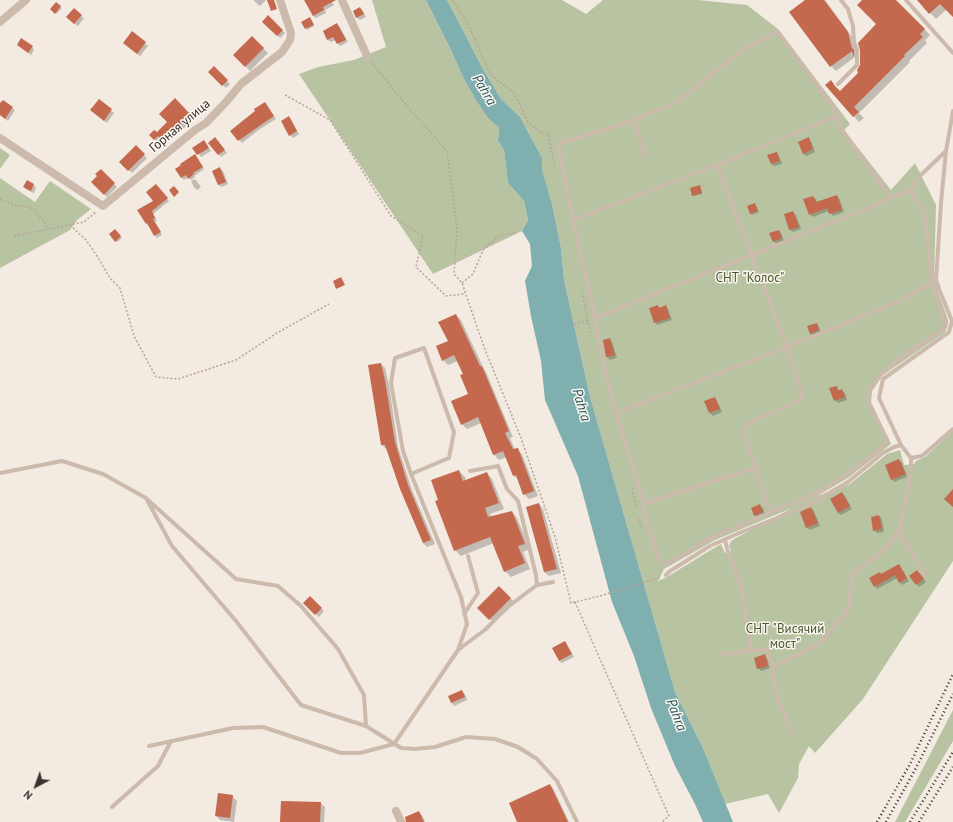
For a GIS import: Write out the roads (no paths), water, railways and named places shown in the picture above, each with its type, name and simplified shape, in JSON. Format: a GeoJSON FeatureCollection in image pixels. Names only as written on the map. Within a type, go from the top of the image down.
{"type":"FeatureCollection","features":[{"type":"Feature","properties":{"kind":"street"},"geometry":{"type":"LineString","coordinates":[[0,22],[26,0]]}},
{"type":"Feature","properties":{"kind":"street","name":"Горная улица"},"geometry":{"type":"LineString","coordinates":[[0,138],[103,206],[195,130],[206,123],[241,84],[282,52],[290,40],[291,33],[280,0]]}},
{"type":"Feature","properties":{"kind":"street"},"geometry":{"type":"LineString","coordinates":[[342,0],[367,56]]}},
{"type":"Feature","properties":{"kind":"street"},"geometry":{"type":"LineString","coordinates":[[396,811],[401,822]]}},
{"type":"Feature","properties":{"kind":"lane"},"geometry":{"type":"LineString","coordinates":[[838,84],[857,65],[857,50],[854,42],[853,26],[848,9],[841,0]]}},
{"type":"Feature","properties":{"kind":"lane"},"geometry":{"type":"LineString","coordinates":[[906,0],[953,53]]}},
{"type":"Feature","properties":{"kind":"lane"},"geometry":{"type":"LineString","coordinates":[[891,198],[840,127],[837,112],[778,32],[765,37],[736,55],[678,102],[634,120],[558,144],[605,370],[658,558],[665,566],[713,537],[821,491],[850,472],[885,445],[887,440],[867,400],[870,389],[880,375],[943,329],[945,322],[932,283],[926,224],[921,206],[910,191]]}},
{"type":"Feature","properties":{"kind":"lane"},"geometry":{"type":"LineString","coordinates":[[772,667],[820,643],[849,608],[852,577],[855,572],[884,550],[899,532],[911,472],[911,458],[901,445],[879,398],[883,379],[949,332],[952,321],[936,280],[946,151],[953,111]]}},
{"type":"Feature","properties":{"kind":"lane"},"geometry":{"type":"LineString","coordinates":[[573,220],[717,166],[837,116]]}},
{"type":"Feature","properties":{"kind":"lane"},"geometry":{"type":"LineString","coordinates":[[634,120],[645,155]]}},
{"type":"Feature","properties":{"kind":"lane"},"geometry":{"type":"LineString","coordinates":[[595,318],[910,191],[921,175],[946,151]]}},
{"type":"Feature","properties":{"kind":"lane"},"geometry":{"type":"LineString","coordinates":[[717,166],[787,347],[802,394],[799,400],[746,425],[743,430],[770,512]]}},
{"type":"Feature","properties":{"kind":"lane"},"geometry":{"type":"LineString","coordinates":[[616,413],[787,347],[900,301],[932,283]]}},
{"type":"Feature","properties":{"kind":"lane"},"geometry":{"type":"LineString","coordinates":[[149,746],[233,728],[263,727],[341,753],[360,753],[394,744],[458,650],[467,624],[461,597],[410,474],[403,452],[391,383],[395,358],[424,348],[454,432],[449,458],[410,474]]}},
{"type":"Feature","properties":{"kind":"lane"},"geometry":{"type":"LineString","coordinates":[[911,458],[922,456],[953,429]]}},
{"type":"Feature","properties":{"kind":"lane"},"geometry":{"type":"LineString","coordinates":[[666,575],[710,546],[795,511],[819,499],[848,482],[884,453],[901,445]]}},
{"type":"Feature","properties":{"kind":"lane"},"geometry":{"type":"LineString","coordinates":[[0,473],[62,460],[103,474],[146,498],[236,579],[278,586],[301,606],[338,649],[364,695],[366,726]]}},
{"type":"Feature","properties":{"kind":"lane"},"geometry":{"type":"LineString","coordinates":[[470,471],[498,466],[507,489],[518,501],[536,575],[537,585]]}},
{"type":"Feature","properties":{"kind":"lane"},"geometry":{"type":"LineString","coordinates":[[644,504],[755,468]]}},
{"type":"Feature","properties":{"kind":"lane"},"geometry":{"type":"LineString","coordinates":[[146,498],[172,546],[236,621],[301,705],[366,726],[401,748],[415,749],[435,747],[466,737],[495,739],[518,747],[537,760],[557,781],[577,822]]}},
{"type":"Feature","properties":{"kind":"lane"},"geometry":{"type":"LineString","coordinates":[[899,532],[925,575]]}},
{"type":"Feature","properties":{"kind":"lane"},"geometry":{"type":"LineString","coordinates":[[725,540],[741,586],[751,651]]}},
{"type":"Feature","properties":{"kind":"lane"},"geometry":{"type":"LineString","coordinates":[[464,614],[478,593],[468,556]]}},
{"type":"Feature","properties":{"kind":"lane"},"geometry":{"type":"LineString","coordinates":[[458,650],[486,629],[505,609],[537,585],[553,582]]}},
{"type":"Feature","properties":{"kind":"lane"},"geometry":{"type":"LineString","coordinates":[[722,654],[767,649],[778,699],[792,733]]}},
{"type":"Feature","properties":{"kind":"lane"},"geometry":{"type":"LineString","coordinates":[[112,807],[158,766],[171,741]]}},
{"type":"Feature","properties":{"kind":"water","name":"Pahra"},"geometry":{"type":"Polygon","coordinates":[[[426,0],[447,0],[483,69],[501,99],[520,117],[542,158],[542,169],[552,204],[561,248],[564,280],[590,397],[675,692],[702,746],[733,822],[703,822],[675,766],[651,708],[634,656],[612,602],[578,476],[545,400],[541,361],[525,281],[532,266],[530,244],[522,231],[528,220],[524,201],[508,183],[504,150],[498,141],[499,128],[488,118],[477,102],[464,79],[426,0]]]}},
{"type":"Feature","properties":{"kind":"railway"},"geometry":{"type":"LineString","coordinates":[[877,822],[910,764],[953,674]]}},
{"type":"Feature","properties":{"kind":"railway"},"geometry":{"type":"LineString","coordinates":[[886,822],[916,768],[953,694]]}},
{"type":"Feature","properties":{"kind":"railway"},"geometry":{"type":"LineString","coordinates":[[910,822],[953,752]]}},
{"type":"Feature","properties":{"kind":"railway"},"geometry":{"type":"LineString","coordinates":[[919,822],[953,767]]}},
{"type":"Feature","properties":{"kind":"park label","name":"СНТ \"Колос\""},"geometry":{"type":"Point","coordinates":[750,278]}},
{"type":"Feature","properties":{"kind":"park label","name":"СНТ \"Висячий мост\""},"geometry":{"type":"Point","coordinates":[785,636]}}]}
